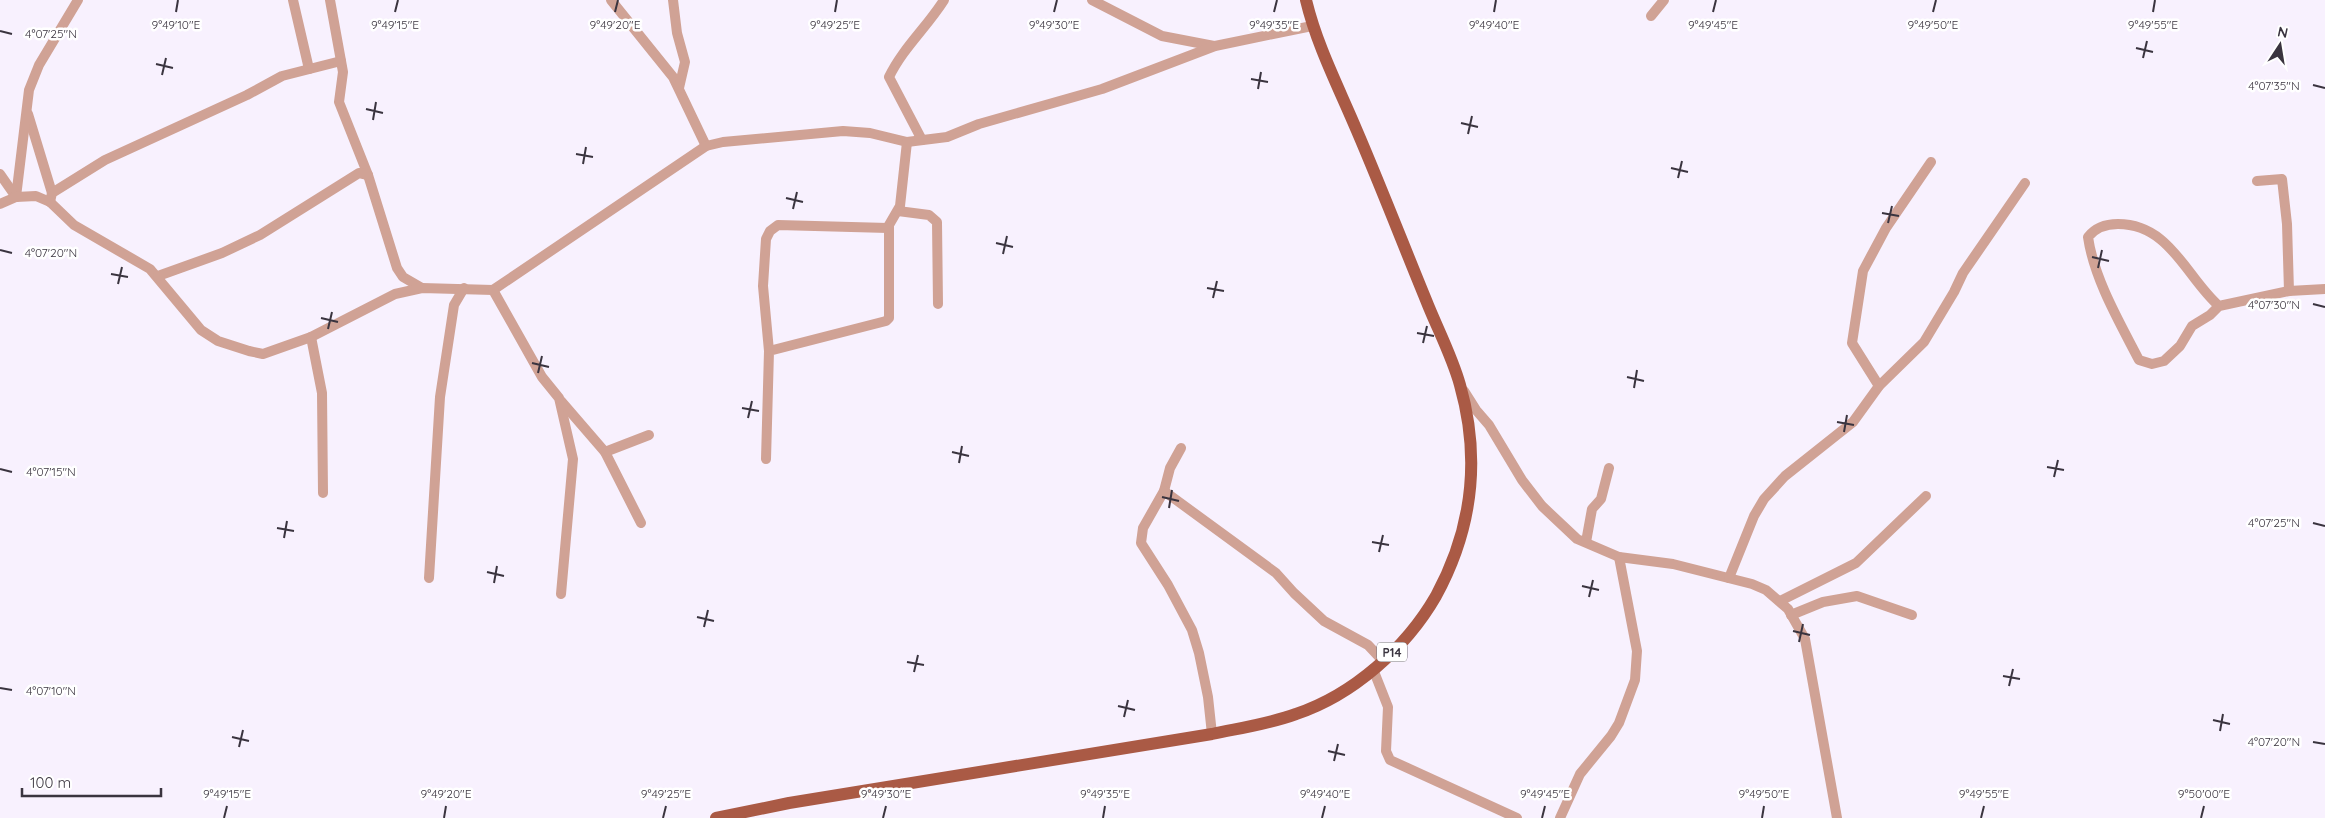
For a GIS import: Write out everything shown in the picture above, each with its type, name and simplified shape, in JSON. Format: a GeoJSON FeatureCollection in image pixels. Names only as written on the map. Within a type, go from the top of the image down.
{"type":"FeatureCollection","features":[{"type":"Feature","properties":{"kind":"main road","name":"P14"},"geometry":{"type":"LineString","coordinates":[[716,818],[789,803],[1212,734],[1270,722],[1310,709],[1338,694],[1378,665],[1400,645],[1431,604],[1458,551],[1465,523],[1471,492],[1472,459],[1470,431],[1459,384],[1376,174],[1312,26],[1306,0]]}},
{"type":"Feature","properties":{"kind":"street"},"geometry":{"type":"LineString","coordinates":[[293,0],[309,69]]}},
{"type":"Feature","properties":{"kind":"street"},"geometry":{"type":"LineString","coordinates":[[330,0],[343,72],[339,102],[368,175],[397,268],[403,277],[422,288]]}},
{"type":"Feature","properties":{"kind":"street"},"geometry":{"type":"LineString","coordinates":[[611,0],[673,77],[706,146]]}},
{"type":"Feature","properties":{"kind":"street"},"geometry":{"type":"LineString","coordinates":[[673,0],[677,33],[685,62],[679,88]]}},
{"type":"Feature","properties":{"kind":"street"},"geometry":{"type":"LineString","coordinates":[[922,140],[889,77],[898,57],[934,16],[944,0]]}},
{"type":"Feature","properties":{"kind":"street"},"geometry":{"type":"LineString","coordinates":[[1092,0],[1162,36],[1216,46]]}},
{"type":"Feature","properties":{"kind":"street"},"geometry":{"type":"LineString","coordinates":[[1651,16],[1664,0]]}},
{"type":"Feature","properties":{"kind":"street"},"geometry":{"type":"LineString","coordinates":[[16,198],[29,90],[39,65],[73,2]]}},
{"type":"Feature","properties":{"kind":"street"},"geometry":{"type":"LineString","coordinates":[[27,111],[51,197],[74,225],[141,263],[158,276],[201,330],[218,342],[264,354],[311,337],[395,294],[422,288],[493,290],[706,146],[723,142],[843,131],[870,133],[907,142],[947,137],[979,124],[1102,90],[1216,46],[1312,26]]}},
{"type":"Feature","properties":{"kind":"street"},"geometry":{"type":"LineString","coordinates":[[0,204],[16,198],[51,197],[105,160],[247,95],[282,76],[341,62]]}},
{"type":"Feature","properties":{"kind":"street"},"geometry":{"type":"LineString","coordinates":[[768,351],[886,321],[889,318],[888,228],[898,212],[907,142]]}},
{"type":"Feature","properties":{"kind":"street"},"geometry":{"type":"LineString","coordinates":[[1879,386],[1852,343],[1863,271],[1886,228],[1931,162]]}},
{"type":"Feature","properties":{"kind":"street"},"geometry":{"type":"LineString","coordinates":[[158,276],[241,245],[359,173],[368,175]]}},
{"type":"Feature","properties":{"kind":"street"},"geometry":{"type":"LineString","coordinates":[[0,174],[16,198]]}},
{"type":"Feature","properties":{"kind":"street"},"geometry":{"type":"LineString","coordinates":[[2257,181],[2282,178],[2287,224],[2289,292]]}},
{"type":"Feature","properties":{"kind":"street"},"geometry":{"type":"LineString","coordinates":[[1730,578],[1754,516],[1764,499],[1784,476],[1853,422],[1879,386],[1924,342],[1954,292],[1963,273],[2024,183]]}},
{"type":"Feature","properties":{"kind":"street"},"geometry":{"type":"LineString","coordinates":[[898,212],[929,215],[937,222],[938,304]]}},
{"type":"Feature","properties":{"kind":"street"},"geometry":{"type":"LineString","coordinates":[[2219,306],[2209,298],[2174,250],[2155,235],[2132,225],[2113,224],[2094,229],[2088,237],[2090,256],[2118,319],[2140,360],[2152,364],[2164,361],[2180,346],[2192,326],[2219,306],[2289,292],[2325,289]]}},
{"type":"Feature","properties":{"kind":"street"},"geometry":{"type":"LineString","coordinates":[[766,459],[768,351],[763,286],[766,238],[770,231],[778,225],[888,228]]}},
{"type":"Feature","properties":{"kind":"street"},"geometry":{"type":"LineString","coordinates":[[429,578],[441,416],[440,397],[454,305],[464,288]]}},
{"type":"Feature","properties":{"kind":"street"},"geometry":{"type":"LineString","coordinates":[[493,290],[542,377],[605,452],[641,523]]}},
{"type":"Feature","properties":{"kind":"street"},"geometry":{"type":"LineString","coordinates":[[311,337],[322,393],[323,493]]}},
{"type":"Feature","properties":{"kind":"street"},"geometry":{"type":"LineString","coordinates":[[1459,384],[1476,410],[1489,425],[1522,480],[1542,506],[1577,539],[1619,557],[1673,564],[1730,578],[1766,590],[1780,601],[1791,615],[1804,639],[1837,818]]}},
{"type":"Feature","properties":{"kind":"street"},"geometry":{"type":"LineString","coordinates":[[559,398],[573,460],[561,594]]}},
{"type":"Feature","properties":{"kind":"street"},"geometry":{"type":"LineString","coordinates":[[605,452],[649,436]]}},
{"type":"Feature","properties":{"kind":"street"},"geometry":{"type":"LineString","coordinates":[[1181,448],[1170,468],[1164,491],[1143,528],[1141,543],[1168,585],[1192,630],[1208,696],[1212,734]]}},
{"type":"Feature","properties":{"kind":"street"},"geometry":{"type":"LineString","coordinates":[[1586,542],[1592,509],[1601,499],[1609,468]]}},
{"type":"Feature","properties":{"kind":"street"},"geometry":{"type":"LineString","coordinates":[[1164,491],[1276,573],[1324,621],[1368,645],[1378,665],[1388,708],[1386,751],[1390,760],[1517,818]]}},
{"type":"Feature","properties":{"kind":"street"},"geometry":{"type":"LineString","coordinates":[[1780,601],[1856,563],[1926,496]]}},
{"type":"Feature","properties":{"kind":"street"},"geometry":{"type":"LineString","coordinates":[[1560,818],[1580,774],[1611,736],[1619,723],[1635,680],[1637,650],[1619,557]]}},
{"type":"Feature","properties":{"kind":"street"},"geometry":{"type":"LineString","coordinates":[[1791,615],[1823,602],[1857,596],[1912,615]]}}]}
